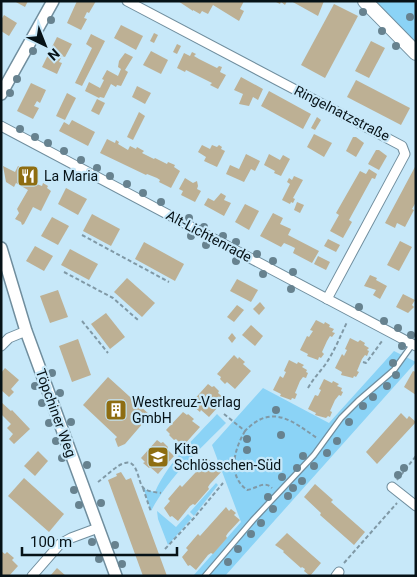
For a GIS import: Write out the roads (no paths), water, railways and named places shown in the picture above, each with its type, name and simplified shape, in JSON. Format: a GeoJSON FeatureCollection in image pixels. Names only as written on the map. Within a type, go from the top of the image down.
{"type":"FeatureCollection","features":[{"type":"Feature","properties":{"kind":"main road"},"geometry":{"type":"LineString","coordinates":[[365,1],[416,53]]}},
{"type":"Feature","properties":{"kind":"street"},"geometry":{"type":"LineString","coordinates":[[1,94],[53,1]]}},
{"type":"Feature","properties":{"kind":"street","name":"Ringelnatzstraße"},"geometry":{"type":"LineString","coordinates":[[127,1],[402,146],[405,154],[327,299]]}},
{"type":"Feature","properties":{"kind":"street","name":"Alt-Lichtenrade"},"geometry":{"type":"LineString","coordinates":[[1,126],[414,345]]}},
{"type":"Feature","properties":{"kind":"street","name":"Töpchiner Weg"},"geometry":{"type":"LineString","coordinates":[[1,248],[26,331],[116,576]]}},
{"type":"Feature","properties":{"kind":"street"},"geometry":{"type":"LineString","coordinates":[[1,346],[8,338],[26,331]]}},
{"type":"Feature","properties":{"kind":"street"},"geometry":{"type":"LineString","coordinates":[[392,487],[416,506]]}},
{"type":"Feature","properties":{"kind":"street"},"geometry":{"type":"LineString","coordinates":[[32,576],[60,544],[98,528]]}},
{"type":"Feature","properties":{"kind":"lane"},"geometry":{"type":"LineString","coordinates":[[206,576],[230,546],[314,455],[340,418],[394,370],[414,345]]}},
{"type":"Feature","properties":{"kind":"place","name":"La Maria"},"geometry":{"type":"Point","coordinates":[28,176]}},
{"type":"Feature","properties":{"kind":"place","name":"Westkreuz-Verlag GmbH"},"geometry":{"type":"Point","coordinates":[116,410]}},
{"type":"Feature","properties":{"kind":"place","name":"Kita Schlösschen-Süd"},"geometry":{"type":"Point","coordinates":[158,457]}}]}
